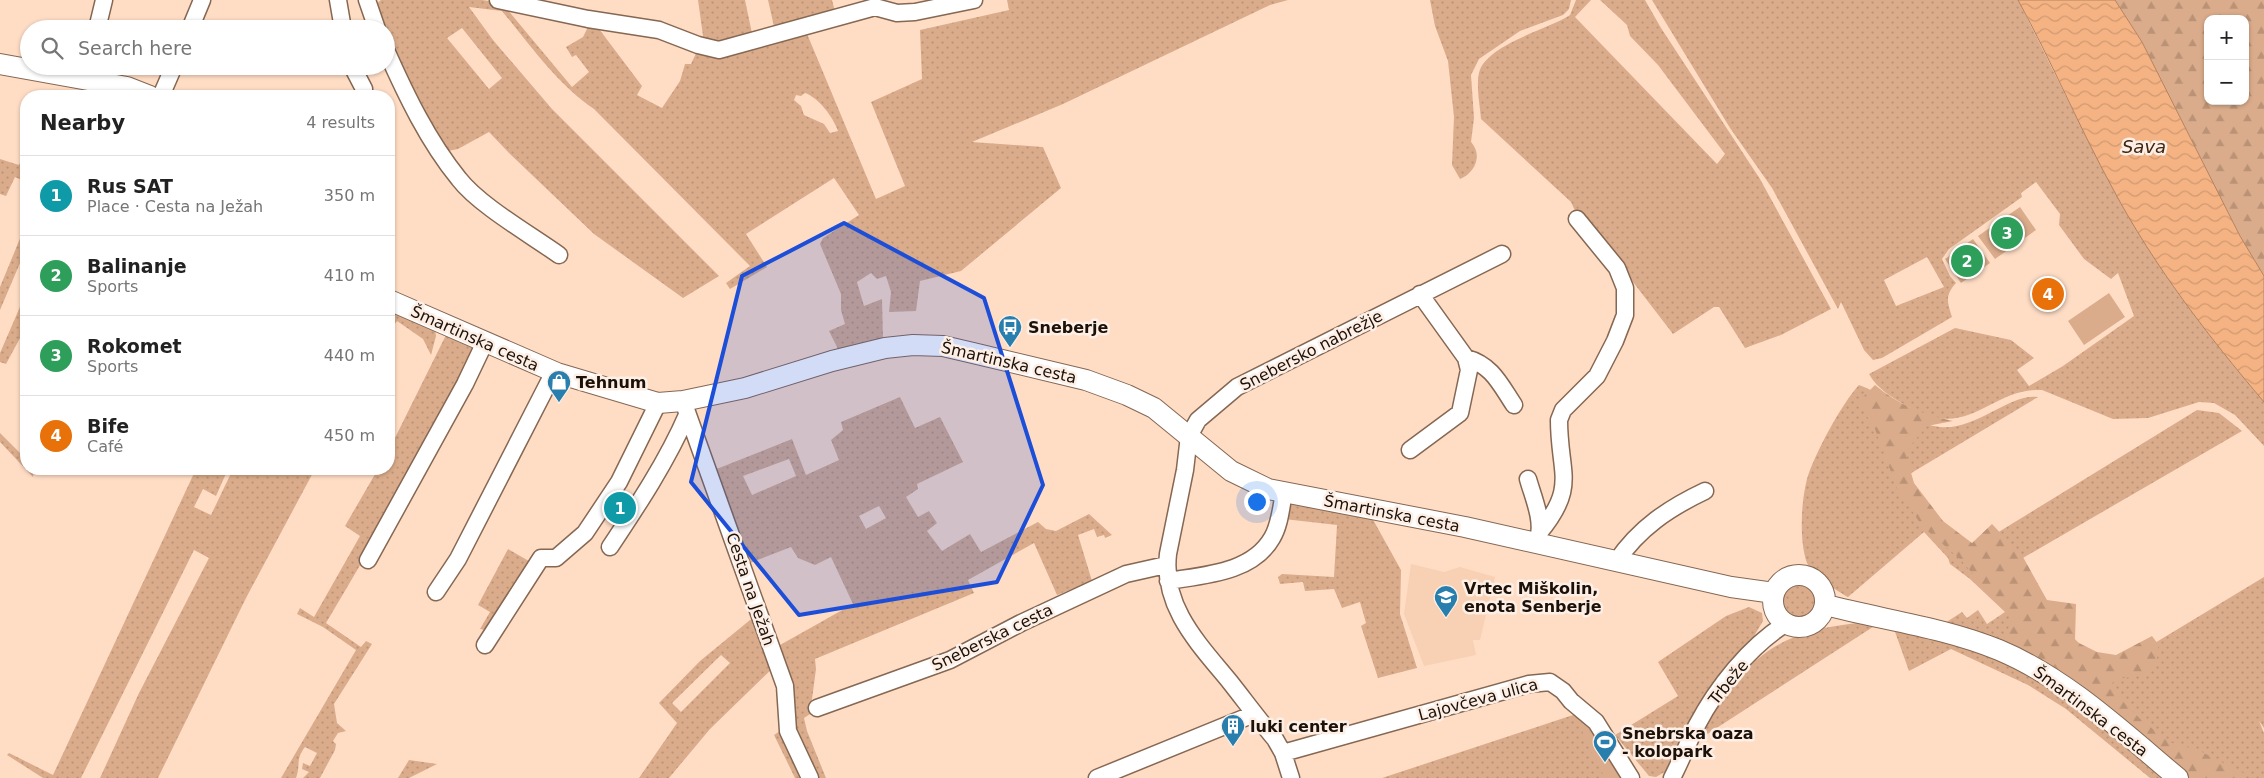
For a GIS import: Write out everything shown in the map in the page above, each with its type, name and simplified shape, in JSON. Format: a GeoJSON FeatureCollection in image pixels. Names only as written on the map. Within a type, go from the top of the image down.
{"type":"FeatureCollection","features":[{"type":"Feature","properties":{"kind":"main road"},"geometry":{"type":"LineString","coordinates":[[0,64],[20,66]]}},
{"type":"Feature","properties":{"kind":"main road"},"geometry":{"type":"LineString","coordinates":[[99,75],[134,90]]}},
{"type":"Feature","properties":{"kind":"main road","name":"Šmartinska cesta"},"geometry":{"type":"LineString","coordinates":[[395,303],[554,372],[658,403],[685,408],[832,362],[886,348],[913,345],[943,346],[1086,380],[1128,395],[1154,408],[1231,470],[1257,484],[1284,493],[1538,538],[1616,562],[1731,587],[1774,593]]}},
{"type":"Feature","properties":{"kind":"main road"},"geometry":{"type":"LineString","coordinates":[[1796,575],[1809,577],[1822,588],[1826,605],[1823,613],[1811,626],[1794,628],[1786,624],[1774,611],[1774,593],[1784,579],[1796,575]]}},
{"type":"Feature","properties":{"kind":"main road","name":"Šmartinska cesta"},"geometry":{"type":"LineString","coordinates":[[1826,605],[1931,628],[1999,650],[2031,666],[2116,727],[2178,778]]}},
{"type":"Feature","properties":{"kind":"street"},"geometry":{"type":"LineString","coordinates":[[99,20],[104,0]]}},
{"type":"Feature","properties":{"kind":"street"},"geometry":{"type":"LineString","coordinates":[[194,20],[202,0]]}},
{"type":"Feature","properties":{"kind":"street"},"geometry":{"type":"LineString","coordinates":[[338,0],[341,20]]}},
{"type":"Feature","properties":{"kind":"street"},"geometry":{"type":"LineString","coordinates":[[367,0],[374,20]]}},
{"type":"Feature","properties":{"kind":"street"},"geometry":{"type":"LineString","coordinates":[[498,0],[588,19],[659,30],[698,45],[719,50],[875,7],[897,13],[915,12],[974,0]]}},
{"type":"Feature","properties":{"kind":"street"},"geometry":{"type":"LineString","coordinates":[[395,71],[407,98],[459,180],[472,193],[559,255]]}},
{"type":"Feature","properties":{"kind":"street"},"geometry":{"type":"LineString","coordinates":[[164,90],[170,75]]}},
{"type":"Feature","properties":{"kind":"street"},"geometry":{"type":"LineString","coordinates":[[357,75],[364,89]]}},
{"type":"Feature","properties":{"kind":"street"},"geometry":{"type":"LineString","coordinates":[[1538,538],[1556,512],[1564,492],[1559,420],[1563,410],[1597,376],[1615,341],[1625,315],[1625,288],[1617,268],[1577,218]]}},
{"type":"Feature","properties":{"kind":"street","name":"Snebersko nabrežje"},"geometry":{"type":"LineString","coordinates":[[1189,436],[1198,420],[1237,387],[1502,254]]}},
{"type":"Feature","properties":{"kind":"street"},"geometry":{"type":"LineString","coordinates":[[1410,450],[1460,413],[1470,370],[1466,358],[1420,294]]}},
{"type":"Feature","properties":{"kind":"street"},"geometry":{"type":"LineString","coordinates":[[368,560],[465,384],[485,342]]}},
{"type":"Feature","properties":{"kind":"street"},"geometry":{"type":"LineString","coordinates":[[1466,358],[1480,362],[1488,367],[1514,406]]}},
{"type":"Feature","properties":{"kind":"street"},"geometry":{"type":"LineString","coordinates":[[436,592],[458,559],[554,372]]}},
{"type":"Feature","properties":{"kind":"street"},"geometry":{"type":"LineString","coordinates":[[485,645],[541,558],[556,558],[585,533],[619,482],[658,403]]}},
{"type":"Feature","properties":{"kind":"street"},"geometry":{"type":"LineString","coordinates":[[610,547],[641,501],[677,439],[685,408]]}},
{"type":"Feature","properties":{"kind":"street","name":"Cesta na Ježah"},"geometry":{"type":"LineString","coordinates":[[685,408],[784,686],[788,731],[810,778]]}},
{"type":"Feature","properties":{"kind":"street"},"geometry":{"type":"LineString","coordinates":[[1189,436],[1167,573],[1170,593],[1181,620],[1284,753],[1291,778]]}},
{"type":"Feature","properties":{"kind":"street"},"geometry":{"type":"LineString","coordinates":[[1528,479],[1537,512],[1538,538]]}},
{"type":"Feature","properties":{"kind":"street"},"geometry":{"type":"LineString","coordinates":[[1616,562],[1630,543],[1654,520],[1676,505],[1705,491]]}},
{"type":"Feature","properties":{"kind":"street","name":"Sneberska cesta"},"geometry":{"type":"LineString","coordinates":[[817,708],[950,660],[1021,623],[1126,574],[1226,570],[1255,556],[1273,537],[1284,493]]}},
{"type":"Feature","properties":{"kind":"street","name":"Trbeže"},"geometry":{"type":"LineString","coordinates":[[1672,778],[1697,725],[1712,699],[1729,677],[1769,635],[1786,624]]}},
{"type":"Feature","properties":{"kind":"street","name":"Lajovčeva ulica"},"geometry":{"type":"LineString","coordinates":[[1284,753],[1542,681],[1558,686],[1596,722],[1631,778]]}},
{"type":"Feature","properties":{"kind":"street"},"geometry":{"type":"LineString","coordinates":[[1097,778],[1254,714]]}},
{"type":"Feature","properties":{"kind":"highlighted area"},"geometry":{"type":"Polygon","coordinates":[[[844,223],[984,298],[1043,485],[997,582],[799,615],[691,482],[742,276],[844,223]]]}},
{"type":"Feature","properties":{"kind":"shaded area","name":"Vrtec Miškolin, enota Senberje"},"geometry":{"type":"Polygon","coordinates":[[[1411,564],[1444,572],[1460,567],[1495,577],[1480,640],[1473,640],[1476,655],[1424,666],[1404,614],[1411,564]]]}},
{"type":"Feature","properties":{"kind":"green space"},"geometry":{"type":"Polygon","coordinates":[[[381,0],[482,0],[502,3],[572,87],[589,72],[576,55],[572,57],[566,47],[583,37],[590,23],[596,25],[642,86],[637,95],[662,108],[680,81],[685,64],[691,64],[698,49],[805,29],[876,199],[905,186],[871,102],[922,79],[920,30],[1009,10],[1007,0],[1288,0],[1270,5],[1063,104],[972,142],[1043,147],[1061,188],[961,271],[920,281],[916,311],[889,312],[891,292],[886,276],[877,279],[871,273],[857,282],[864,306],[882,299],[883,339],[839,351],[829,331],[845,324],[841,310],[841,294],[820,244],[823,238],[859,215],[834,178],[746,234],[767,267],[730,289],[726,283],[750,266],[594,109],[556,76],[502,11],[469,7],[493,40],[552,109],[719,276],[683,298],[594,234],[489,132],[458,149],[448,151],[414,99],[397,61],[395,56],[395,20],[382,20],[376,4],[381,0]],[[462,28],[447,38],[489,89],[502,78],[462,28]],[[805,93],[801,96],[796,95],[794,100],[801,106],[804,115],[824,124],[830,133],[838,131],[825,109],[810,95],[805,93]]]}},
{"type":"Feature","properties":{"kind":"green space"},"geometry":{"type":"Polygon","coordinates":[[[698,0],[745,0],[753,38],[740,42],[704,43],[698,0]]]}},
{"type":"Feature","properties":{"kind":"green space"},"geometry":{"type":"Polygon","coordinates":[[[768,0],[832,0],[835,12],[775,31],[768,0]]]}},
{"type":"Feature","properties":{"kind":"green space"},"geometry":{"type":"Polygon","coordinates":[[[1430,0],[1571,0],[1569,9],[1563,15],[1520,31],[1479,59],[1471,75],[1474,118],[1471,142],[1475,147],[1477,158],[1470,173],[1460,179],[1452,165],[1454,117],[1448,61],[1435,26],[1430,0]]]}},
{"type":"Feature","properties":{"kind":"green space"},"geometry":{"type":"Polygon","coordinates":[[[1576,0],[1591,0],[1575,17],[1717,164],[1725,154],[1658,65],[1630,36],[1627,25],[1600,0],[1645,0],[1661,28],[1760,179],[1831,309],[1781,335],[1745,348],[1719,307],[1714,307],[1673,334],[1613,256],[1576,213],[1571,202],[1481,119],[1478,78],[1484,63],[1505,46],[1570,15],[1576,0]]]}},
{"type":"Feature","properties":{"kind":"green space"},"geometry":{"type":"Polygon","coordinates":[[[1652,0],[2018,0],[2129,218],[2164,273],[2202,326],[2264,402],[2264,446],[2235,415],[2214,403],[2199,402],[2148,418],[2113,419],[2042,390],[2023,392],[2007,397],[1963,417],[1947,419],[1929,416],[1896,400],[1881,389],[1869,374],[1955,328],[2011,340],[2034,358],[2017,370],[2029,386],[2063,366],[2134,316],[2118,273],[2111,279],[2084,259],[2059,225],[2060,214],[2036,182],[2021,193],[2022,197],[1949,249],[1942,259],[1950,276],[1956,283],[1950,291],[1948,299],[1952,317],[1882,358],[1873,360],[1864,350],[1841,302],[1838,309],[1772,188],[1730,128],[1652,0]],[[1927,257],[1884,280],[1896,306],[1944,287],[1927,257]]]}},
{"type":"Feature","properties":{"kind":"green space"},"geometry":{"type":"Polygon","coordinates":[[[2115,0],[2264,0],[2264,276],[2240,236],[2142,42],[2115,0]]]}},
{"type":"Feature","properties":{"kind":"green space"},"geometry":{"type":"Polygon","coordinates":[[[0,159],[19,165],[20,163],[20,179],[15,177],[6,196],[0,194],[0,159]]]}},
{"type":"Feature","properties":{"kind":"green space"},"geometry":{"type":"Polygon","coordinates":[[[2020,207],[2036,230],[1995,259],[1978,236],[2020,207]]]}},
{"type":"Feature","properties":{"kind":"green space"},"geometry":{"type":"Polygon","coordinates":[[[20,239],[20,263],[0,310],[0,287],[20,239]]]}},
{"type":"Feature","properties":{"kind":"green space"},"geometry":{"type":"Polygon","coordinates":[[[1973,239],[1990,263],[1961,283],[1945,259],[1973,239]]]}},
{"type":"Feature","properties":{"kind":"green space"},"geometry":{"type":"Polygon","coordinates":[[[2109,293],[2125,317],[2084,345],[2068,321],[2109,293]]]}},
{"type":"Feature","properties":{"kind":"green space"},"geometry":{"type":"Polygon","coordinates":[[[20,307],[20,338],[6,364],[0,362],[0,353],[20,307]]]}},
{"type":"Feature","properties":{"kind":"green space"},"geometry":{"type":"Polygon","coordinates":[[[395,310],[435,329],[436,336],[431,355],[423,339],[397,321],[395,324],[395,310]]]}},
{"type":"Feature","properties":{"kind":"green space"},"geometry":{"type":"Polygon","coordinates":[[[446,335],[475,348],[424,453],[326,623],[361,647],[366,641],[372,644],[334,704],[337,723],[346,731],[338,733],[333,741],[336,744],[335,750],[320,778],[303,778],[309,772],[302,769],[303,763],[310,766],[317,753],[305,747],[299,759],[296,778],[281,778],[356,650],[323,627],[297,614],[300,608],[314,617],[360,536],[345,526],[375,475],[395,475],[395,438],[446,335]]]}},
{"type":"Feature","properties":{"kind":"green space"},"geometry":{"type":"Polygon","coordinates":[[[1859,385],[1879,395],[1917,420],[1940,427],[1953,427],[2027,397],[2038,397],[1903,478],[1960,550],[1984,541],[2197,410],[2219,413],[2242,431],[2004,569],[2086,650],[2115,667],[2264,577],[2264,728],[2259,721],[2264,733],[2264,778],[2189,778],[2146,742],[1945,623],[1962,612],[1967,618],[1978,610],[1987,624],[2005,612],[1970,579],[1950,564],[1948,558],[1924,532],[1848,597],[1819,577],[1807,563],[1804,554],[1802,510],[1807,479],[1829,430],[1859,385]]]}},
{"type":"Feature","properties":{"kind":"green space"},"geometry":{"type":"Polygon","coordinates":[[[1875,385],[1892,398],[1911,408],[1953,421],[1927,426],[1905,452],[1914,483],[1943,521],[1972,543],[1992,524],[2023,557],[2047,600],[2076,604],[2075,641],[2097,652],[2116,655],[2152,636],[2158,644],[2155,663],[2151,669],[2140,675],[2114,680],[2110,688],[2138,717],[2169,742],[2200,751],[2245,774],[2246,778],[2194,778],[2067,677],[2003,638],[2014,617],[2001,607],[1961,560],[1922,526],[1897,488],[1875,429],[1858,402],[1875,385]]]}},
{"type":"Feature","properties":{"kind":"green space"},"geometry":{"type":"Polygon","coordinates":[[[900,397],[915,428],[940,417],[963,462],[917,484],[918,489],[906,497],[918,517],[929,511],[937,523],[927,531],[942,551],[970,534],[981,552],[1038,522],[1046,529],[1056,531],[1089,514],[1112,535],[1105,538],[1104,535],[1097,537],[1094,529],[1078,535],[1092,581],[1057,595],[1034,543],[968,580],[974,593],[815,659],[816,669],[810,714],[804,718],[807,731],[826,778],[809,778],[801,760],[780,645],[853,604],[831,557],[815,565],[798,558],[791,547],[745,565],[714,470],[792,439],[806,475],[839,460],[831,440],[843,430],[841,422],[900,397]],[[789,459],[743,476],[752,495],[796,476],[789,459]],[[879,506],[859,516],[866,529],[886,518],[879,506]]]}},
{"type":"Feature","properties":{"kind":"green space"},"geometry":{"type":"Polygon","coordinates":[[[0,433],[20,453],[20,463],[0,442],[0,433]]]}},
{"type":"Feature","properties":{"kind":"green space"},"geometry":{"type":"Polygon","coordinates":[[[193,475],[225,475],[216,496],[203,489],[194,507],[211,515],[230,475],[312,475],[246,598],[158,778],[100,778],[139,693],[209,558],[194,550],[81,778],[43,778],[7,755],[9,753],[53,775],[193,475]]]}},
{"type":"Feature","properties":{"kind":"green space"},"geometry":{"type":"Polygon","coordinates":[[[1287,502],[1371,516],[1401,570],[1400,614],[1417,668],[1378,678],[1361,626],[1366,623],[1360,602],[1342,608],[1334,589],[1305,591],[1303,582],[1280,584],[1278,577],[1282,574],[1334,577],[1337,525],[1284,519],[1287,502]]]}},
{"type":"Feature","properties":{"kind":"green space"},"geometry":{"type":"Polygon","coordinates":[[[508,549],[534,564],[491,631],[480,629],[490,612],[478,605],[508,549]]]}},
{"type":"Feature","properties":{"kind":"green space"},"geometry":{"type":"Polygon","coordinates":[[[1799,584],[1812,589],[1817,602],[1812,615],[1799,620],[1786,615],[1781,602],[1786,589],[1799,584]]]}},
{"type":"Feature","properties":{"kind":"green space"},"geometry":{"type":"Polygon","coordinates":[[[1749,607],[1762,613],[1763,621],[1754,636],[1714,683],[1690,721],[1668,770],[1656,777],[1649,776],[1615,735],[1678,696],[1658,662],[1726,616],[1749,607]]]}},
{"type":"Feature","properties":{"kind":"green space"},"geometry":{"type":"Polygon","coordinates":[[[758,616],[764,643],[763,652],[777,664],[710,729],[669,778],[639,778],[677,723],[659,703],[700,661],[750,620],[758,616]],[[721,655],[672,703],[681,712],[730,663],[721,655]]]}},
{"type":"Feature","properties":{"kind":"green space"},"geometry":{"type":"Polygon","coordinates":[[[1871,622],[1876,625],[1695,742],[1729,690],[1746,670],[1764,654],[1785,641],[1809,632],[1871,622]]]}},
{"type":"Feature","properties":{"kind":"green space"},"geometry":{"type":"Polygon","coordinates":[[[1894,629],[1969,647],[2029,676],[2076,708],[2165,778],[2150,778],[2066,709],[2028,685],[1951,649],[1909,671],[1894,629]]]}},
{"type":"Feature","properties":{"kind":"green space"},"geometry":{"type":"Polygon","coordinates":[[[1579,713],[1625,778],[1382,778],[1579,713]]]}},
{"type":"Feature","properties":{"kind":"green space","name":"Snebrska oaza - kolopark"},"geometry":{"type":"Polygon","coordinates":[[[1582,722],[1589,726],[1623,778],[1605,778],[1583,737],[1582,722]]]}},
{"type":"Feature","properties":{"kind":"green space"},"geometry":{"type":"Polygon","coordinates":[[[780,731],[802,778],[795,778],[774,735],[780,731]]]}},
{"type":"Feature","properties":{"kind":"green space"},"geometry":{"type":"Polygon","coordinates":[[[409,760],[437,764],[409,778],[398,778],[409,760]]]}},
{"type":"Feature","properties":{"kind":"water","name":"Sava"},"geometry":{"type":"Polygon","coordinates":[[[2018,0],[2115,0],[2142,42],[2240,236],[2264,276],[2264,402],[2202,326],[2164,273],[2129,218],[2018,0]]]}},
{"type":"Feature","properties":{"kind":"place","name":"Rokomet"},"geometry":{"type":"Point","coordinates":[2007,233]}},
{"type":"Feature","properties":{"kind":"place","name":"Balinanje"},"geometry":{"type":"Point","coordinates":[1967,261]}},
{"type":"Feature","properties":{"kind":"place","name":"Bife"},"geometry":{"type":"Point","coordinates":[2048,294]}},
{"type":"Feature","properties":{"kind":"place","name":"Sneberje"},"geometry":{"type":"Point","coordinates":[1010,348]}},
{"type":"Feature","properties":{"kind":"place","name":"Tehnum"},"geometry":{"type":"Point","coordinates":[559,403]}},
{"type":"Feature","properties":{"kind":"place","name":"Rus SAT"},"geometry":{"type":"Point","coordinates":[620,508]}},
{"type":"Feature","properties":{"kind":"place","name":"Vrtec Miškolin, enota Senberje"},"geometry":{"type":"Point","coordinates":[1446,618]}},
{"type":"Feature","properties":{"kind":"place","name":"luki center"},"geometry":{"type":"Point","coordinates":[1233,747]}},
{"type":"Feature","properties":{"kind":"place","name":"Snebrska oaza - kolopark"},"geometry":{"type":"Point","coordinates":[1605,763]}}]}
